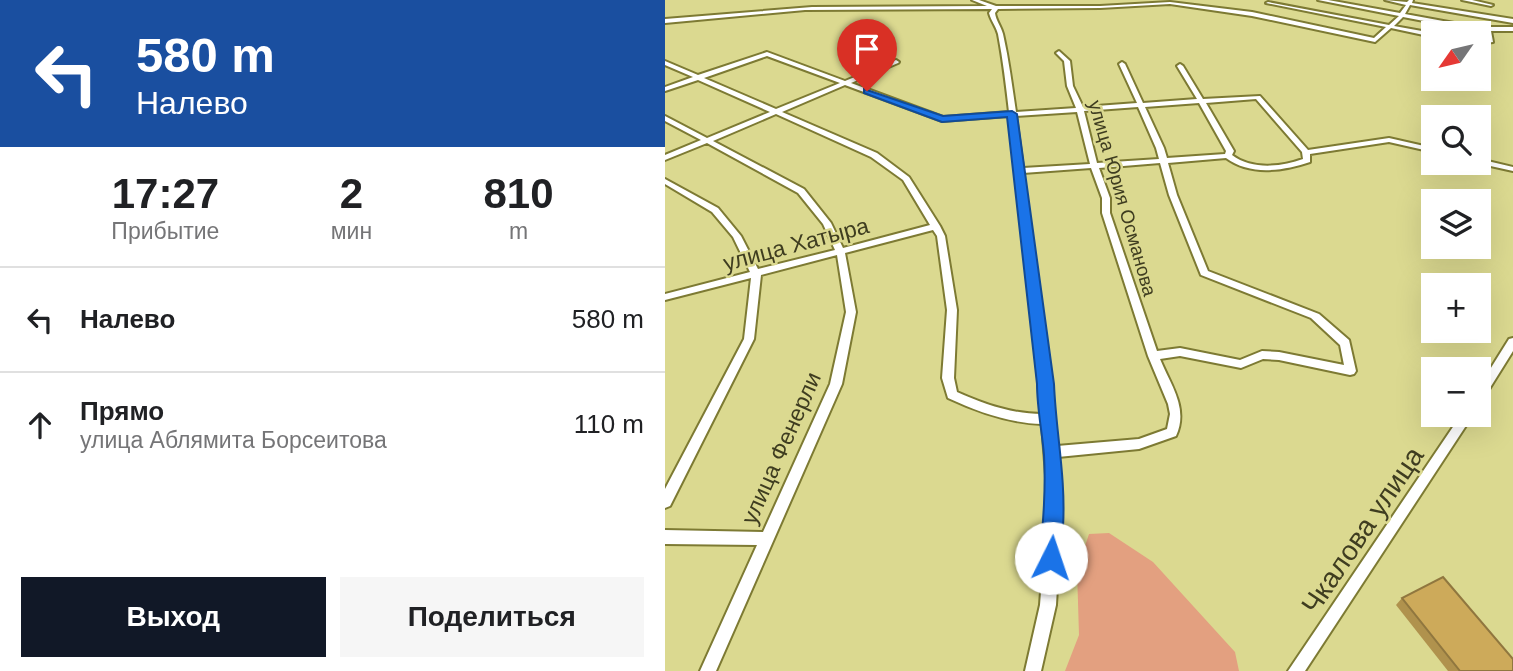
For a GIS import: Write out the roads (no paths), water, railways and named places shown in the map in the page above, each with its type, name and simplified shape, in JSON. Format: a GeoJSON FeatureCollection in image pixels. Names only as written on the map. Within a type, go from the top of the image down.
{"type":"FeatureCollection","features":[{"type":"Feature","properties":{"kind":"street"},"geometry":{"type":"LineString","coordinates":[[806,9],[838,0]]}},
{"type":"Feature","properties":{"kind":"street"},"geometry":{"type":"LineString","coordinates":[[974,0],[996,8]]}},
{"type":"Feature","properties":{"kind":"street"},"geometry":{"type":"LineString","coordinates":[[1320,0],[1436,21]]}},
{"type":"Feature","properties":{"kind":"street"},"geometry":{"type":"LineString","coordinates":[[1387,0],[1513,21]]}},
{"type":"Feature","properties":{"kind":"street"},"geometry":{"type":"LineString","coordinates":[[1464,0],[1491,5]]}},
{"type":"Feature","properties":{"kind":"street"},"geometry":{"type":"LineString","coordinates":[[1252,14],[1270,1],[1421,32]]}},
{"type":"Feature","properties":{"kind":"street"},"geometry":{"type":"LineString","coordinates":[[665,21],[806,9],[996,8],[1170,3],[1252,14],[1367,39],[1381,38],[1410,2]]}},
{"type":"Feature","properties":{"kind":"street"},"geometry":{"type":"LineString","coordinates":[[996,8],[992,13],[999,28],[999,45],[1006,60],[1045,384],[1046,419],[1053,452],[1055,500],[1048,605],[1033,671]]}},
{"type":"Feature","properties":{"kind":"street"},"geometry":{"type":"LineString","coordinates":[[1472,15],[1483,21]]}},
{"type":"Feature","properties":{"kind":"street"},"geometry":{"type":"LineString","coordinates":[[1491,30],[1513,29]]}},
{"type":"Feature","properties":{"kind":"street","name":"улица Юрия Османова"},"geometry":{"type":"LineString","coordinates":[[1053,452],[1139,444],[1172,432],[1177,424],[1174,405],[1153,356],[1106,213],[1106,198],[1080,108],[1070,86],[1067,61],[1059,53]]}},
{"type":"Feature","properties":{"kind":"street"},"geometry":{"type":"LineString","coordinates":[[665,89],[774,54],[845,84],[942,119],[1258,97],[1306,152],[1307,160],[1281,166],[1240,165],[1228,156],[1020,171]]}},
{"type":"Feature","properties":{"kind":"street"},"geometry":{"type":"LineString","coordinates":[[665,158],[896,62]]}},
{"type":"Feature","properties":{"kind":"street"},"geometry":{"type":"LineString","coordinates":[[665,63],[874,155],[906,179],[941,236],[952,310],[949,378],[952,394],[974,405],[1030,419],[1046,419]]}},
{"type":"Feature","properties":{"kind":"street"},"geometry":{"type":"LineString","coordinates":[[1122,64],[1160,148],[1204,273],[1315,316],[1345,343],[1350,371],[1279,356],[1262,355],[1241,363],[1180,352],[1153,356]]}},
{"type":"Feature","properties":{"kind":"street"},"geometry":{"type":"LineString","coordinates":[[1180,66],[1199,101],[1226,141],[1230,151],[1228,156]]}},
{"type":"Feature","properties":{"kind":"street","name":"улица Фенерли"},"geometry":{"type":"LineString","coordinates":[[665,118],[801,191],[827,223],[841,253],[851,312],[835,384],[708,671]]}},
{"type":"Feature","properties":{"kind":"street"},"geometry":{"type":"LineString","coordinates":[[1306,152],[1389,140],[1421,147]]}},
{"type":"Feature","properties":{"kind":"street"},"geometry":{"type":"LineString","coordinates":[[1491,164],[1513,169]]}},
{"type":"Feature","properties":{"kind":"street"},"geometry":{"type":"LineString","coordinates":[[665,181],[715,210],[737,236],[756,274],[749,339],[665,502]]}},
{"type":"Feature","properties":{"kind":"street","name":"улица Хатыра"},"geometry":{"type":"LineString","coordinates":[[665,297],[936,226]]}},
{"type":"Feature","properties":{"kind":"street"},"geometry":{"type":"LineString","coordinates":[[1491,377],[1513,342]]}},
{"type":"Feature","properties":{"kind":"street","name":"Чкалова улица"},"geometry":{"type":"LineString","coordinates":[[1296,671],[1459,427]]}},
{"type":"Feature","properties":{"kind":"street"},"geometry":{"type":"LineString","coordinates":[[665,537],[765,539]]}}]}
